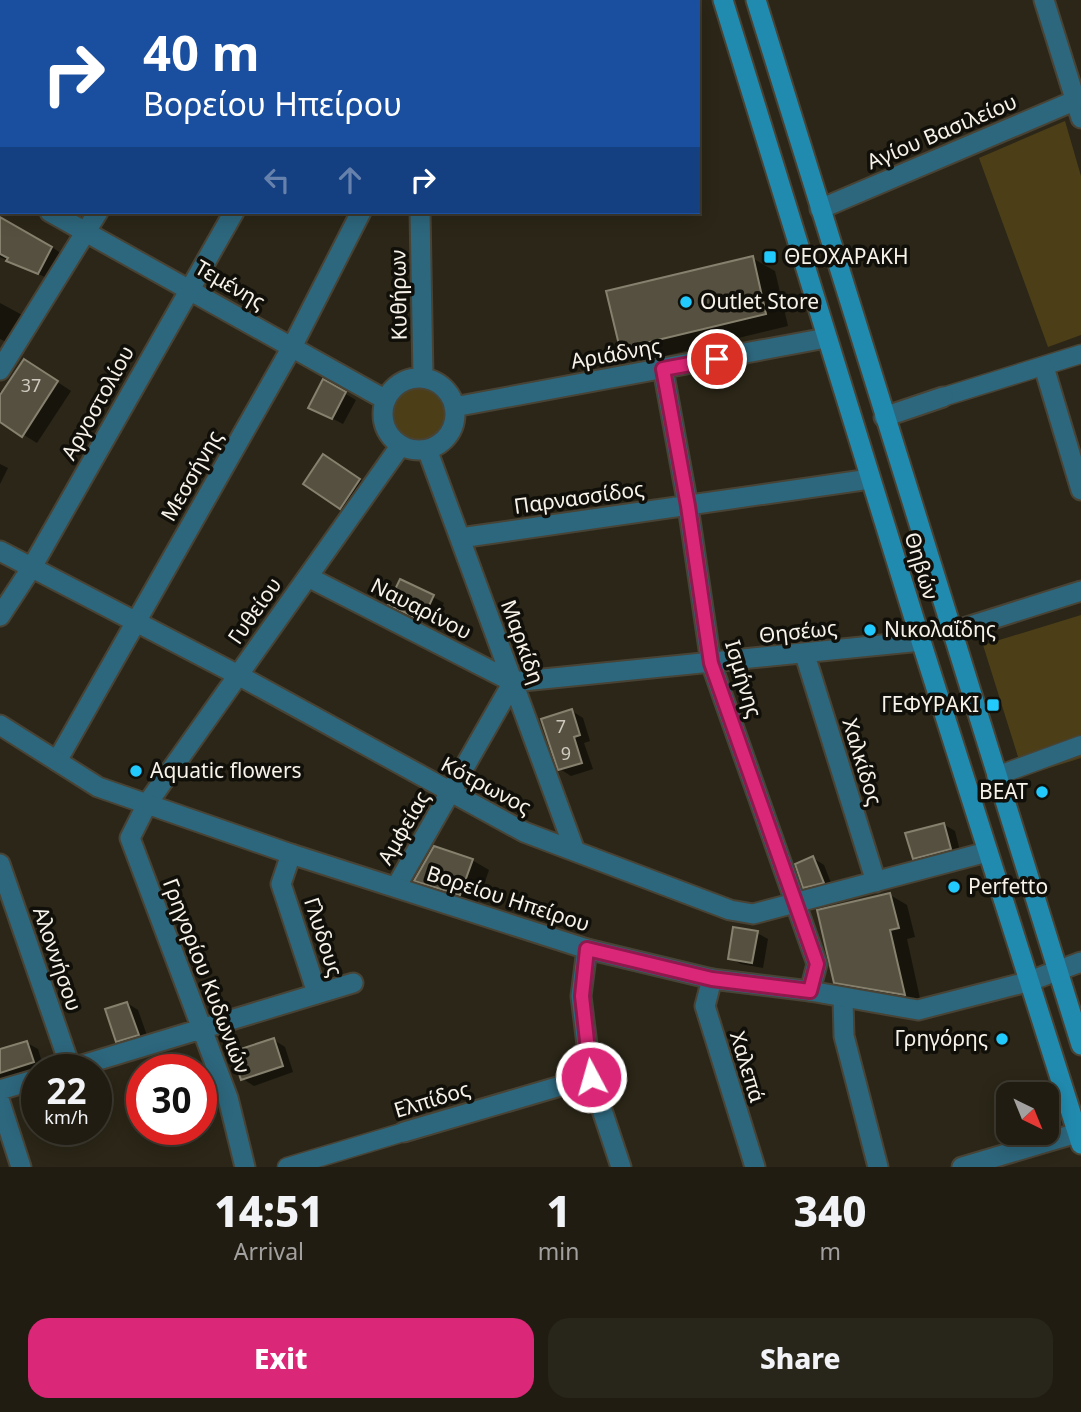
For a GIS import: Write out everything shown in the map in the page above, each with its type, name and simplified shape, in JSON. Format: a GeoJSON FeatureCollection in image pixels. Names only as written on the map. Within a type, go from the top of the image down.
{"type":"FeatureCollection","features":[{"type":"Feature","properties":{"kind":"main road","name":"Θηβών"},"geometry":{"type":"LineString","coordinates":[[723,0],[920,642],[1079,1139]]}},
{"type":"Feature","properties":{"kind":"main road","name":"Θηβών"},"geometry":{"type":"LineString","coordinates":[[756,0],[1081,1045]]}},
{"type":"Feature","properties":{"kind":"street"},"geometry":{"type":"LineString","coordinates":[[1044,0],[1079,105]]}},
{"type":"Feature","properties":{"kind":"street","name":"Αγίου Βασιλείου"},"geometry":{"type":"LineString","coordinates":[[820,209],[1079,105]]}},
{"type":"Feature","properties":{"kind":"street","name":"Τεμένης"},"geometry":{"type":"LineString","coordinates":[[54,214],[386,400]]}},
{"type":"Feature","properties":{"kind":"street"},"geometry":{"type":"LineString","coordinates":[[0,370],[97,214]]}},
{"type":"Feature","properties":{"kind":"street","name":"Αργοστολίου"},"geometry":{"type":"LineString","coordinates":[[0,616],[32,567],[233,214]]}},
{"type":"Feature","properties":{"kind":"street","name":"Μεσσήνης"},"geometry":{"type":"LineString","coordinates":[[57,761],[292,347],[360,214]]}},
{"type":"Feature","properties":{"kind":"street","name":"Κυθήρων"},"geometry":{"type":"LineString","coordinates":[[420,214],[423,377]]}},
{"type":"Feature","properties":{"kind":"street","name":"Αριάδνης"},"geometry":{"type":"LineString","coordinates":[[454,407],[826,338]]}},
{"type":"Feature","properties":{"kind":"street"},"geometry":{"type":"LineString","coordinates":[[884,416],[1081,354]]}},
{"type":"Feature","properties":{"kind":"street"},"geometry":{"type":"LineString","coordinates":[[1044,367],[1081,491]]}},
{"type":"Feature","properties":{"kind":"street","name":"Ισμήνης"},"geometry":{"type":"LineString","coordinates":[[663,369],[688,506],[711,663],[817,964],[810,991]]}},
{"type":"Feature","properties":{"kind":"street"},"geometry":{"type":"LineString","coordinates":[[423,377],[443,386],[454,407],[450,432],[443,440],[427,449],[412,449],[401,444],[386,428],[384,413],[386,400],[394,388],[409,379],[423,377]]}},
{"type":"Feature","properties":{"kind":"street","name":"Γυθείου"},"geometry":{"type":"LineString","coordinates":[[147,804],[401,444]]}},
{"type":"Feature","properties":{"kind":"street","name":"Μαρκίδη"},"geometry":{"type":"LineString","coordinates":[[427,449],[575,851]]}},
{"type":"Feature","properties":{"kind":"street","name":"Παρνασσίδος"},"geometry":{"type":"LineString","coordinates":[[460,538],[870,479]]}},
{"type":"Feature","properties":{"kind":"street","name":"Κότρωνος"},"geometry":{"type":"LineString","coordinates":[[0,551],[238,675],[524,832],[730,910],[753,914],[987,852]]}},
{"type":"Feature","properties":{"kind":"street","name":"Ναυαρίνου"},"geometry":{"type":"LineString","coordinates":[[307,577],[513,682]]}},
{"type":"Feature","properties":{"kind":"street"},"geometry":{"type":"LineString","coordinates":[[951,632],[1081,592]]}},
{"type":"Feature","properties":{"kind":"street","name":"Θησέως"},"geometry":{"type":"LineString","coordinates":[[513,682],[920,642]]}},
{"type":"Feature","properties":{"kind":"street","name":"Χαλκίδος"},"geometry":{"type":"LineString","coordinates":[[805,655],[876,882]]}},
{"type":"Feature","properties":{"kind":"street","name":"Αμφείας"},"geometry":{"type":"LineString","coordinates":[[396,887],[513,682]]}},
{"type":"Feature","properties":{"kind":"street","name":"Βορείου Ηπείρου"},"geometry":{"type":"LineString","coordinates":[[0,725],[98,787],[291,855],[587,949],[712,979],[810,991],[918,1010],[1027,982],[1081,962]]}},
{"type":"Feature","properties":{"kind":"street"},"geometry":{"type":"LineString","coordinates":[[996,776],[1081,745]]}},
{"type":"Feature","properties":{"kind":"street","name":"Γρηγορίου Κυδωνιών"},"geometry":{"type":"LineString","coordinates":[[147,804],[130,838],[228,1098],[245,1167]]}},
{"type":"Feature","properties":{"kind":"street","name":"Γλυδους"},"geometry":{"type":"LineString","coordinates":[[291,855],[282,884],[317,993]]}},
{"type":"Feature","properties":{"kind":"street","name":"Αλοννήσου"},"geometry":{"type":"LineString","coordinates":[[0,864],[65,1054]]}},
{"type":"Feature","properties":{"kind":"street"},"geometry":{"type":"LineString","coordinates":[[587,949],[582,996],[591,1077],[621,1167]]}},
{"type":"Feature","properties":{"kind":"street","name":"Χαλεπά"},"geometry":{"type":"LineString","coordinates":[[712,979],[705,1006],[755,1167]]}},
{"type":"Feature","properties":{"kind":"street"},"geometry":{"type":"LineString","coordinates":[[112,1056],[353,983]]}},
{"type":"Feature","properties":{"kind":"street"},"geometry":{"type":"LineString","coordinates":[[844,999],[844,1036],[878,1167]]}},
{"type":"Feature","properties":{"kind":"street","name":"Ελπίδος"},"geometry":{"type":"LineString","coordinates":[[287,1167],[591,1077]]}},
{"type":"Feature","properties":{"kind":"street"},"geometry":{"type":"LineString","coordinates":[[0,1090],[21,1084]]}},
{"type":"Feature","properties":{"kind":"street"},"geometry":{"type":"LineString","coordinates":[[0,1102],[21,1167]]}},
{"type":"Feature","properties":{"kind":"street"},"geometry":{"type":"LineString","coordinates":[[962,1167],[1079,1139]]}},
{"type":"Feature","properties":{"kind":"shaded area"},"geometry":{"type":"Polygon","coordinates":[[[1065,121],[1081,176],[1081,335],[1048,347],[979,158],[1065,121]]]}},
{"type":"Feature","properties":{"kind":"shaded area"},"geometry":{"type":"Polygon","coordinates":[[[414,386],[426,386],[436,390],[445,399],[449,421],[441,436],[426,444],[414,444],[404,440],[395,431],[391,421],[391,409],[395,399],[404,390],[414,386]]]}},
{"type":"Feature","properties":{"kind":"shaded area"},"geometry":{"type":"Polygon","coordinates":[[[1081,615],[1081,758],[1024,776],[983,645],[1081,615]]]}},
{"type":"Feature","properties":{"kind":"building"},"geometry":{"type":"Polygon","coordinates":[[[0,217],[52,247],[38,274],[6,261],[8,258],[0,254],[0,217]]]}},
{"type":"Feature","properties":{"kind":"building","name":"Outlet Store"},"geometry":{"type":"Polygon","coordinates":[[[753,256],[766,314],[620,349],[606,291],[753,256]]]}},
{"type":"Feature","properties":{"kind":"building"},"geometry":{"type":"Polygon","coordinates":[[[24,359],[58,381],[22,437],[0,422],[0,395],[24,359]]]}},
{"type":"Feature","properties":{"kind":"building"},"geometry":{"type":"Polygon","coordinates":[[[323,379],[346,392],[332,419],[308,408],[323,379]]]}},
{"type":"Feature","properties":{"kind":"building"},"geometry":{"type":"Polygon","coordinates":[[[323,454],[360,479],[340,509],[303,484],[323,454]]]}},
{"type":"Feature","properties":{"kind":"building"},"geometry":{"type":"Polygon","coordinates":[[[400,579],[434,595],[422,621],[388,604],[400,579]]]}},
{"type":"Feature","properties":{"kind":"building"},"geometry":{"type":"Polygon","coordinates":[[[572,709],[580,735],[574,737],[582,763],[558,770],[541,719],[572,709]]]}},
{"type":"Feature","properties":{"kind":"building"},"geometry":{"type":"Polygon","coordinates":[[[944,823],[951,849],[913,859],[905,833],[944,823]]]}},
{"type":"Feature","properties":{"kind":"building"},"geometry":{"type":"Polygon","coordinates":[[[434,846],[473,859],[460,895],[414,881],[434,846]]]}},
{"type":"Feature","properties":{"kind":"building"},"geometry":{"type":"Polygon","coordinates":[[[813,856],[824,883],[803,888],[795,864],[813,856]]]}},
{"type":"Feature","properties":{"kind":"building"},"geometry":{"type":"Polygon","coordinates":[[[890,893],[899,928],[890,930],[905,995],[834,983],[817,910],[890,893]]]}},
{"type":"Feature","properties":{"kind":"building"},"geometry":{"type":"Polygon","coordinates":[[[733,927],[758,931],[752,963],[728,959],[733,927]]]}},
{"type":"Feature","properties":{"kind":"building"},"geometry":{"type":"Polygon","coordinates":[[[127,1002],[139,1035],[116,1042],[105,1009],[127,1002]]]}},
{"type":"Feature","properties":{"kind":"building"},"geometry":{"type":"Polygon","coordinates":[[[274,1038],[283,1066],[241,1080],[232,1052],[274,1038]]]}},
{"type":"Feature","properties":{"kind":"building"},"geometry":{"type":"Polygon","coordinates":[[[27,1041],[31,1054],[21,1054],[21,1066],[0,1073],[0,1049],[27,1041]]]}},
{"type":"Feature","properties":{"kind":"place","name":"ΘΕΟΧΑΡΑΚΗ"},"geometry":{"type":"Point","coordinates":[770,257]}},
{"type":"Feature","properties":{"kind":"place","name":"Outlet Store"},"geometry":{"type":"Point","coordinates":[686,302]}},
{"type":"Feature","properties":{"kind":"place","name":"Νικολαΐδης"},"geometry":{"type":"Point","coordinates":[870,630]}},
{"type":"Feature","properties":{"kind":"place","name":"ΓΕΦΥΡΑΚΙ"},"geometry":{"type":"Point","coordinates":[993,705]}},
{"type":"Feature","properties":{"kind":"place","name":"Aquatic flowers"},"geometry":{"type":"Point","coordinates":[136,771]}},
{"type":"Feature","properties":{"kind":"place","name":"ΒΕΑΤ"},"geometry":{"type":"Point","coordinates":[1042,792]}},
{"type":"Feature","properties":{"kind":"place","name":"Perfetto"},"geometry":{"type":"Point","coordinates":[954,887]}},
{"type":"Feature","properties":{"kind":"place","name":"Γρηγόρης"},"geometry":{"type":"Point","coordinates":[1002,1039]}},
{"type":"Feature","properties":{"kind":"route"},"geometry":{"type":"LineString","coordinates":[[591,1077],[582,996],[587,949],[712,979],[810,991],[817,964],[711,663],[688,506],[663,369],[717,359]]}}]}
